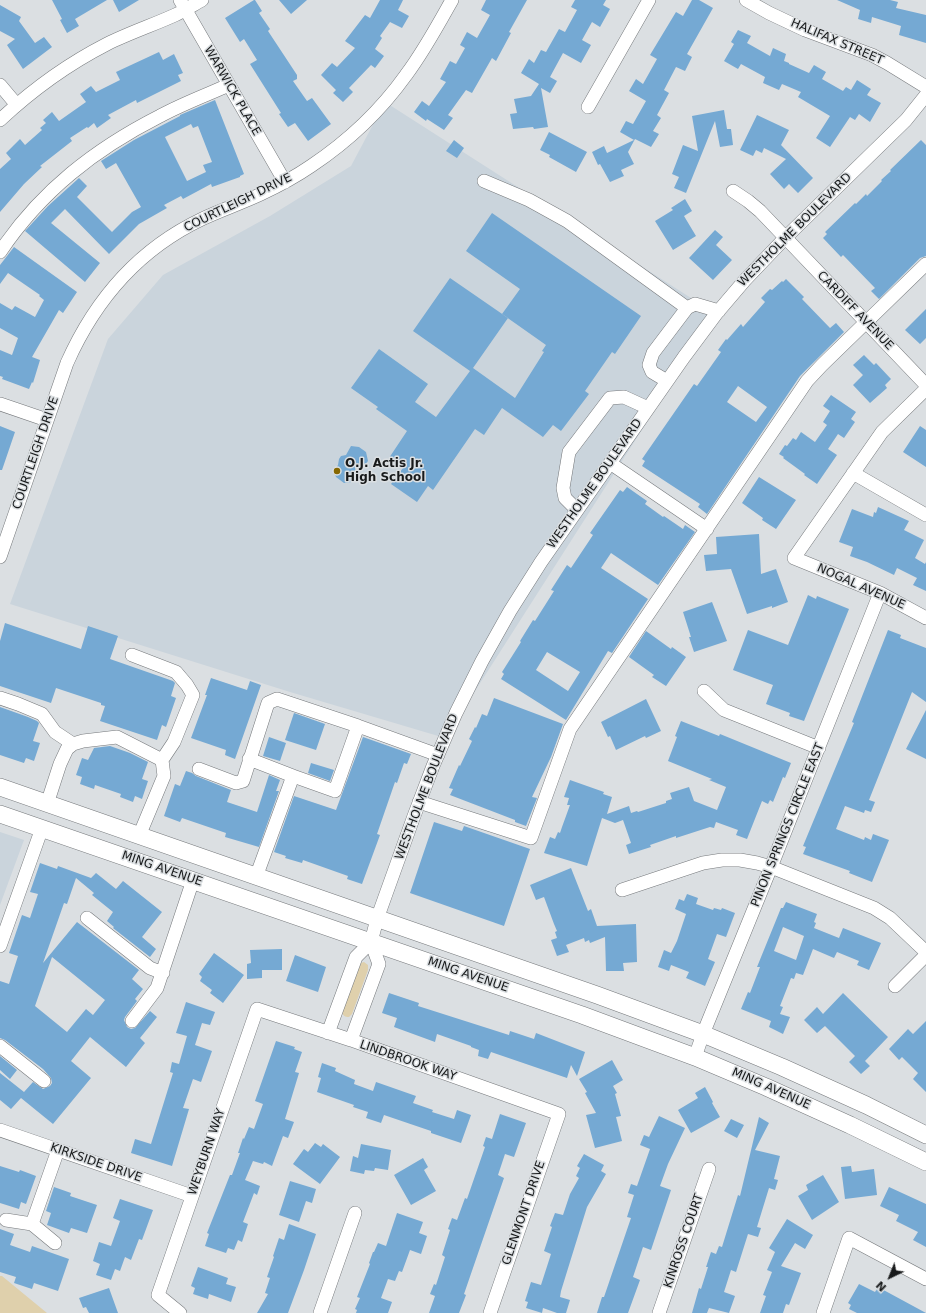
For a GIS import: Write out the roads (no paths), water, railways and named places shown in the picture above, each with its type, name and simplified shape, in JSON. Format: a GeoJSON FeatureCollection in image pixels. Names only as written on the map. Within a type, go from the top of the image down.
{"type":"FeatureCollection","features":[{"type":"Feature","properties":{"kind":"main road","name":"MING AVENUE"},"geometry":{"type":"LineString","coordinates":[[0,787],[598,995],[703,1034],[803,1076],[926,1135]]}},
{"type":"Feature","properties":{"kind":"main road","name":"MING AVENUE"},"geometry":{"type":"LineString","coordinates":[[0,814],[582,1015],[695,1057],[850,1125],[926,1162]]}},
{"type":"Feature","properties":{"kind":"street"},"geometry":{"type":"LineString","coordinates":[[0,120],[16,104],[45,82],[79,60],[183,5],[202,0]]}},
{"type":"Feature","properties":{"kind":"street","name":"COURTLEIGH DRIVE"},"geometry":{"type":"LineString","coordinates":[[0,558],[67,363],[91,316],[108,293],[128,271],[149,252],[177,233],[202,219],[285,182],[311,166],[338,146],[385,102],[406,76],[425,48],[452,0]]}},
{"type":"Feature","properties":{"kind":"street"},"geometry":{"type":"LineString","coordinates":[[588,107],[649,0]]}},
{"type":"Feature","properties":{"kind":"street","name":"HALIFAX STREET"},"geometry":{"type":"LineString","coordinates":[[746,0],[805,30],[887,62],[926,88]]}},
{"type":"Feature","properties":{"kind":"street","name":"WARWICK PLACE"},"geometry":{"type":"LineString","coordinates":[[183,5],[285,182]]}},
{"type":"Feature","properties":{"kind":"street"},"geometry":{"type":"LineString","coordinates":[[0,85],[16,104]]}},
{"type":"Feature","properties":{"kind":"street"},"geometry":{"type":"LineString","coordinates":[[0,252],[14,231],[38,203],[87,160],[161,115],[229,85]]}},
{"type":"Feature","properties":{"kind":"street","name":"WESTHOLME BOULEVARD"},"geometry":{"type":"LineString","coordinates":[[351,1040],[379,964],[372,942],[377,919],[419,802],[456,713],[482,661],[510,611],[541,562],[577,510],[718,311],[785,238],[906,120],[926,96]]}},
{"type":"Feature","properties":{"kind":"street"},"geometry":{"type":"LineString","coordinates":[[484,181],[529,200],[567,221],[687,308]]}},
{"type":"Feature","properties":{"kind":"street","name":"CARDIFF AVENUE"},"geometry":{"type":"LineString","coordinates":[[733,191],[760,211],[926,384]]}},
{"type":"Feature","properties":{"kind":"street"},"geometry":{"type":"LineString","coordinates":[[419,802],[531,838],[570,729],[808,381],[822,365],[867,323],[926,264]]}},
{"type":"Feature","properties":{"kind":"street"},"geometry":{"type":"LineString","coordinates":[[667,381],[652,372],[649,365],[653,353],[687,308],[696,304],[718,311]]}},
{"type":"Feature","properties":{"kind":"street"},"geometry":{"type":"LineString","coordinates":[[926,389],[882,432],[853,473],[926,515]]}},
{"type":"Feature","properties":{"kind":"street"},"geometry":{"type":"LineString","coordinates":[[577,510],[565,498],[563,488],[569,452],[610,398],[624,397],[648,408]]}},
{"type":"Feature","properties":{"kind":"street"},"geometry":{"type":"LineString","coordinates":[[0,404],[47,420]]}},
{"type":"Feature","properties":{"kind":"street"},"geometry":{"type":"LineString","coordinates":[[610,463],[707,528]]}},
{"type":"Feature","properties":{"kind":"street","name":"NOGAL AVENUE"},"geometry":{"type":"LineString","coordinates":[[853,473],[794,558],[880,593],[926,618]]}},
{"type":"Feature","properties":{"kind":"street","name":"PINON SPRINGS CIRCLE EAST"},"geometry":{"type":"LineString","coordinates":[[695,1057],[880,593]]}},
{"type":"Feature","properties":{"kind":"street"},"geometry":{"type":"LineString","coordinates":[[132,654],[176,672],[193,695],[174,742],[162,760],[164,776],[139,836]]}},
{"type":"Feature","properties":{"kind":"street"},"geometry":{"type":"LineString","coordinates":[[704,691],[724,710],[819,748]]}},
{"type":"Feature","properties":{"kind":"street"},"geometry":{"type":"LineString","coordinates":[[0,698],[42,714],[55,732],[72,744]]}},
{"type":"Feature","properties":{"kind":"street"},"geometry":{"type":"LineString","coordinates":[[200,769],[236,783],[243,781],[268,703],[277,699],[438,755]]}},
{"type":"Feature","properties":{"kind":"street"},"geometry":{"type":"LineString","coordinates":[[249,759],[336,791],[358,726]]}},
{"type":"Feature","properties":{"kind":"street"},"geometry":{"type":"LineString","coordinates":[[46,804],[60,764],[67,749],[72,744],[83,740],[117,737],[162,760]]}},
{"type":"Feature","properties":{"kind":"street"},"geometry":{"type":"LineString","coordinates":[[256,877],[293,776]]}},
{"type":"Feature","properties":{"kind":"street"},"geometry":{"type":"LineString","coordinates":[[0,946],[42,828]]}},
{"type":"Feature","properties":{"kind":"street"},"geometry":{"type":"LineString","coordinates":[[622,890],[703,863],[722,860],[740,860],[757,863],[771,867],[874,908],[890,918],[926,952]]}},
{"type":"Feature","properties":{"kind":"street"},"geometry":{"type":"LineString","coordinates":[[132,1021],[157,988],[193,880]]}},
{"type":"Feature","properties":{"kind":"street"},"geometry":{"type":"LineString","coordinates":[[87,918],[150,968],[162,973]]}},
{"type":"Feature","properties":{"kind":"street"},"geometry":{"type":"LineString","coordinates":[[328,1033],[356,957],[372,942]]}},
{"type":"Feature","properties":{"kind":"street"},"geometry":{"type":"LineString","coordinates":[[895,986],[926,955]]}},
{"type":"Feature","properties":{"kind":"street","name":"LINDBROOK WAY"},"geometry":{"type":"LineString","coordinates":[[257,1009],[351,1040],[559,1114]]}},
{"type":"Feature","properties":{"kind":"street","name":"WEYBURN WAY"},"geometry":{"type":"LineString","coordinates":[[180,1313],[158,1295],[257,1009]]}},
{"type":"Feature","properties":{"kind":"street"},"geometry":{"type":"LineString","coordinates":[[0,1046],[44,1081]]}},
{"type":"Feature","properties":{"kind":"street","name":"GLENMONT DRIVE"},"geometry":{"type":"LineString","coordinates":[[490,1313],[559,1114]]}},
{"type":"Feature","properties":{"kind":"street","name":"KIRKSIDE DRIVE"},"geometry":{"type":"LineString","coordinates":[[0,1130],[192,1196]]}},
{"type":"Feature","properties":{"kind":"street"},"geometry":{"type":"LineString","coordinates":[[32,1224],[58,1150]]}},
{"type":"Feature","properties":{"kind":"street","name":"KINROSS COURT"},"geometry":{"type":"LineString","coordinates":[[659,1313],[709,1169]]}},
{"type":"Feature","properties":{"kind":"street"},"geometry":{"type":"LineString","coordinates":[[320,1313],[355,1213]]}},
{"type":"Feature","properties":{"kind":"street"},"geometry":{"type":"LineString","coordinates":[[6,1220],[32,1224],[55,1242]]}},
{"type":"Feature","properties":{"kind":"street"},"geometry":{"type":"LineString","coordinates":[[823,1313],[849,1238],[926,1279]]}},
{"type":"Feature","properties":{"kind":"place","name":"O.J. Actis Jr. High School"},"geometry":{"type":"Point","coordinates":[337,471]}}]}
